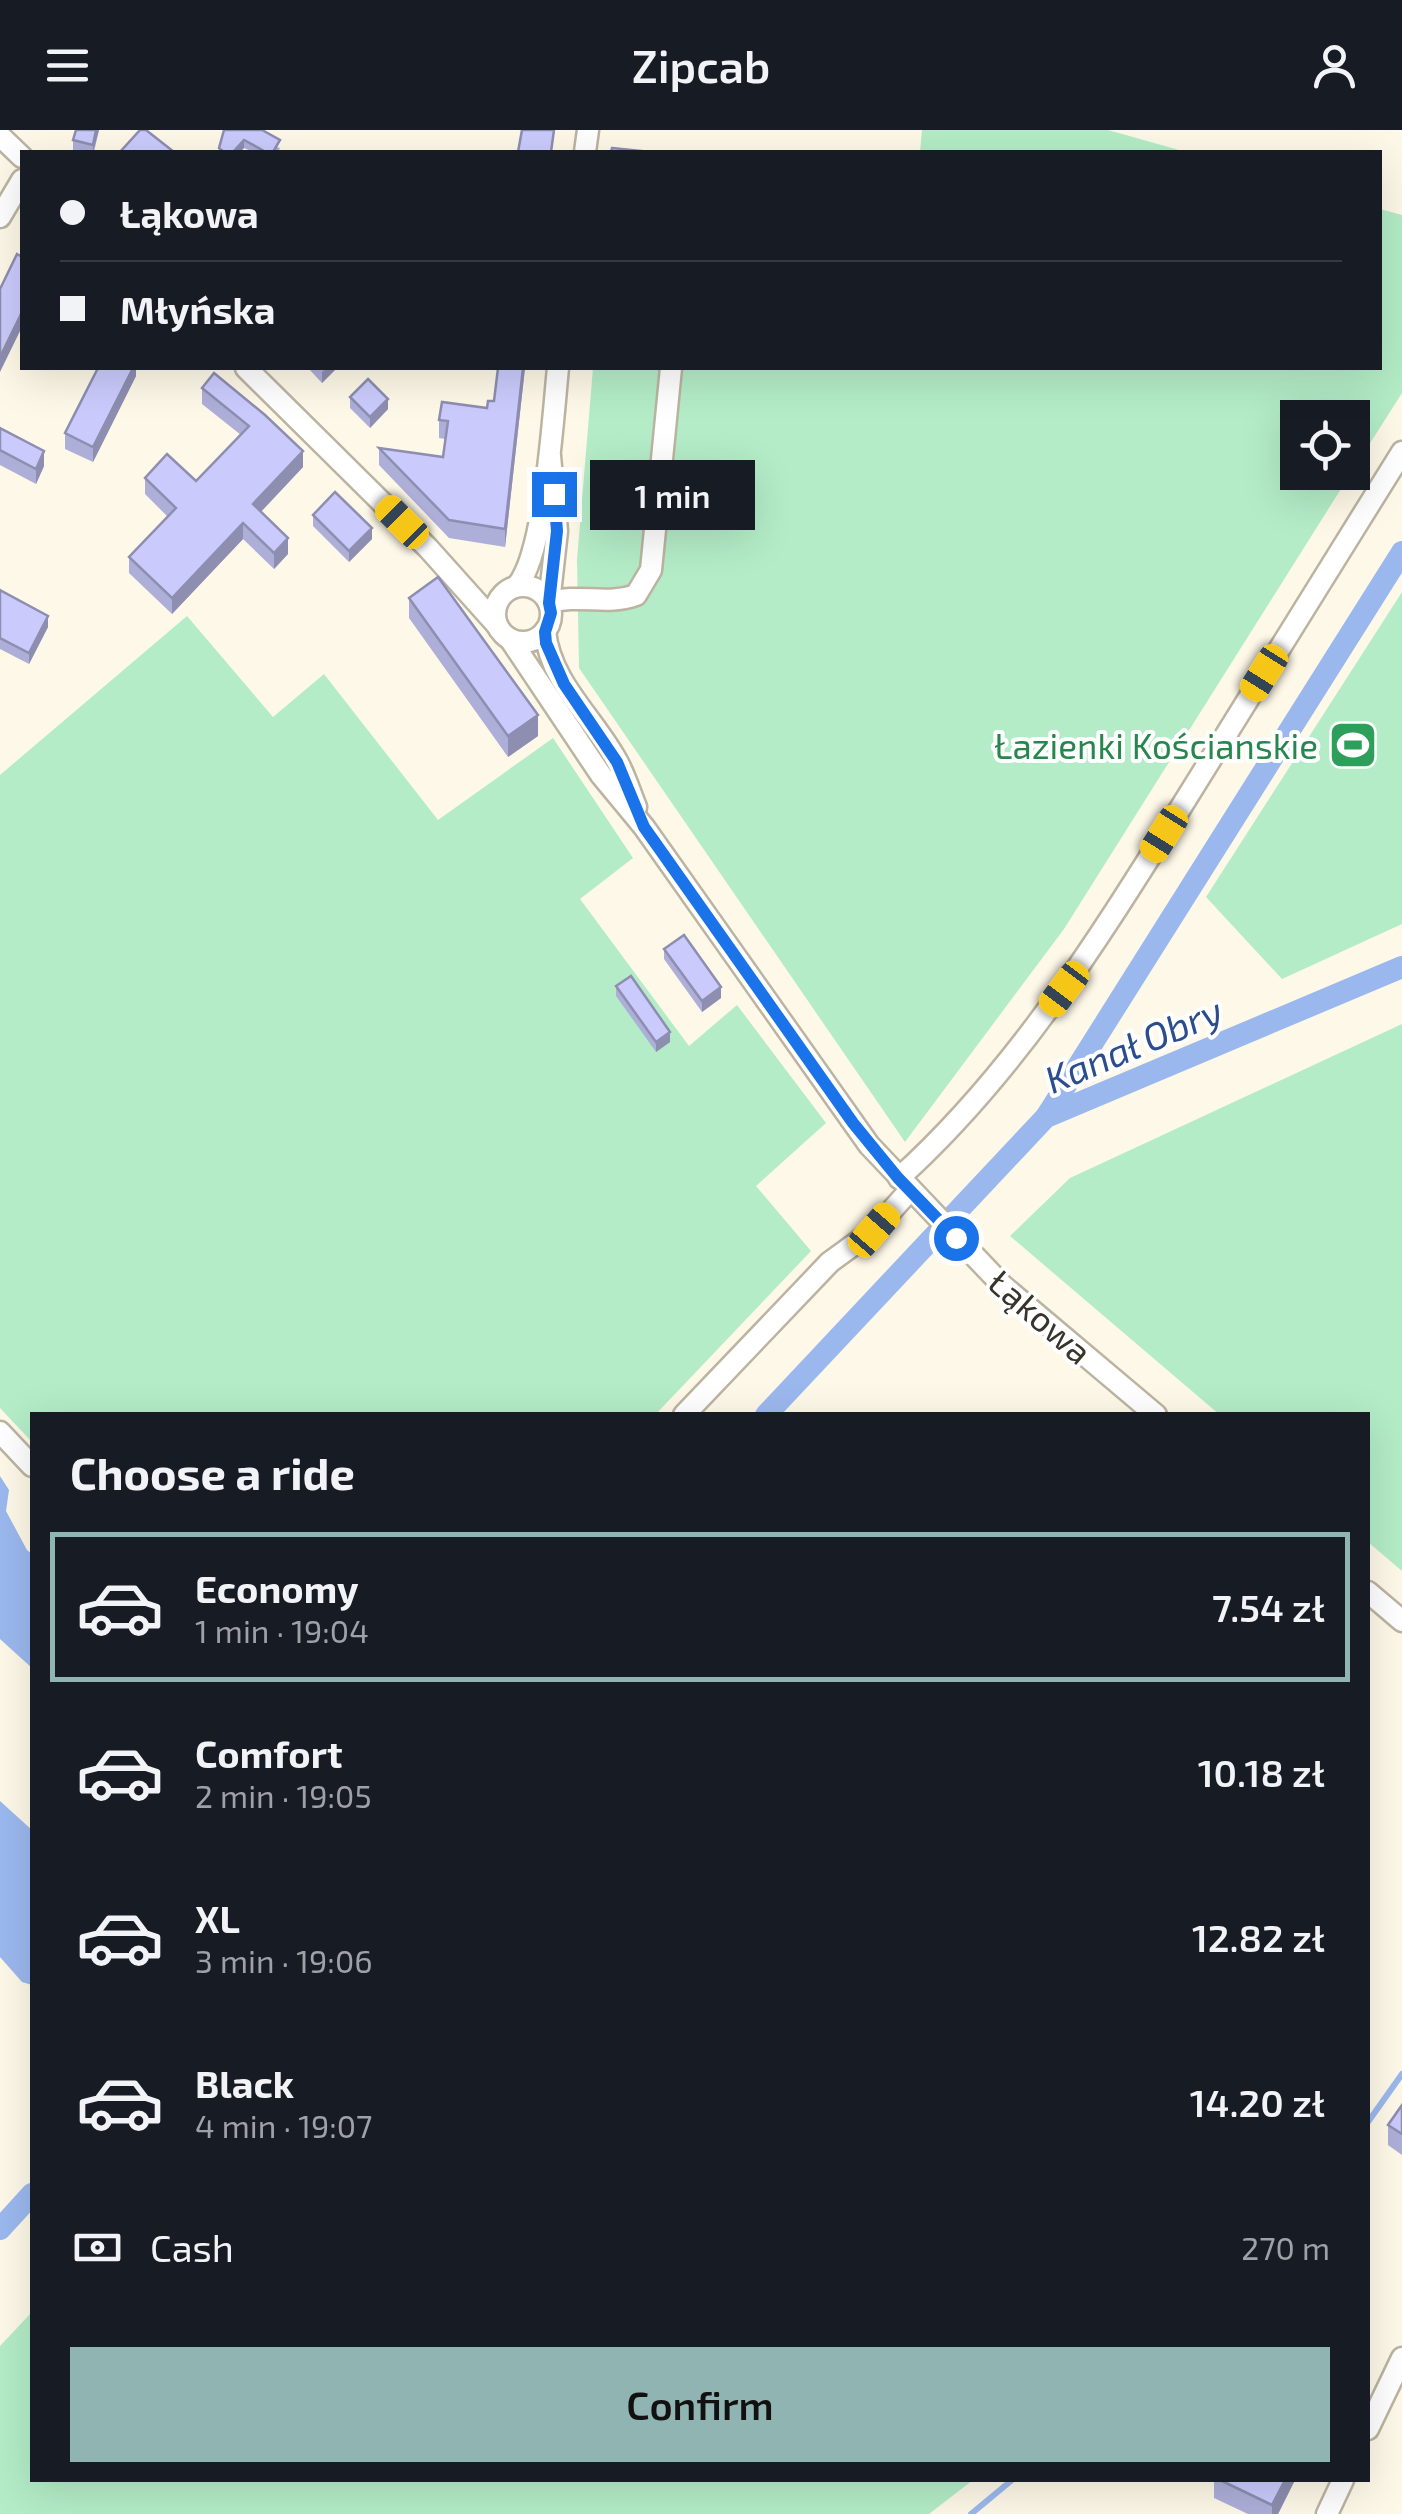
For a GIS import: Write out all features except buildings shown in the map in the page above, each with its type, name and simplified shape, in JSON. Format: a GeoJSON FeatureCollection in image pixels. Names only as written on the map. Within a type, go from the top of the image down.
{"type":"FeatureCollection","features":[{"type":"Feature","properties":{"kind":"street"},"geometry":{"type":"LineString","coordinates":[[0,136],[20,155]]}},
{"type":"Feature","properties":{"kind":"street"},"geometry":{"type":"LineString","coordinates":[[0,217],[20,183]]}},
{"type":"Feature","properties":{"kind":"street","name":"Łąkowa"},"geometry":{"type":"LineString","coordinates":[[248,370],[461,582],[503,632],[601,775],[644,827],[853,1123],[908,1188],[1003,1286],[1152,1412]]}},
{"type":"Feature","properties":{"kind":"street"},"geometry":{"type":"LineString","coordinates":[[550,456],[557,531],[551,613],[545,632],[529,642],[503,632],[496,605],[532,561],[550,456],[558,370]]}},
{"type":"Feature","properties":{"kind":"street"},"geometry":{"type":"LineString","coordinates":[[549,603],[565,598],[624,600],[636,596],[645,584],[650,570],[672,370]]}},
{"type":"Feature","properties":{"kind":"street"},"geometry":{"type":"LineString","coordinates":[[687,1412],[830,1262],[874,1230],[1008,1064],[1082,964],[1402,452]]}},
{"type":"Feature","properties":{"kind":"street"},"geometry":{"type":"LineString","coordinates":[[461,582],[536,589],[549,603]]}},
{"type":"Feature","properties":{"kind":"street","name":"Łąkowa"},"geometry":{"type":"LineString","coordinates":[[545,632],[564,684],[617,762],[644,827]]}},
{"type":"Feature","properties":{"kind":"street"},"geometry":{"type":"LineString","coordinates":[[0,1432],[30,1464]]}},
{"type":"Feature","properties":{"kind":"street"},"geometry":{"type":"LineString","coordinates":[[1370,1594],[1402,1621]]}},
{"type":"Feature","properties":{"kind":"street"},"geometry":{"type":"LineString","coordinates":[[1370,2426],[1402,2358]]}},
{"type":"Feature","properties":{"kind":"street"},"geometry":{"type":"LineString","coordinates":[[1327,2514],[1342,2482]]}},
{"type":"Feature","properties":{"kind":"green space"},"geometry":{"type":"Polygon","coordinates":[[[922,130],[1108,130],[1179,150],[920,150],[922,130]]]}},
{"type":"Feature","properties":{"kind":"green space"},"geometry":{"type":"Polygon","coordinates":[[[1382,210],[1402,215],[1402,393],[1370,443],[1370,400],[1280,400],[1280,490],[1340,490],[1064,929],[905,1142],[579,668],[577,560],[593,370],[1382,370],[1382,210]]]}},
{"type":"Feature","properties":{"kind":"green space","name":"Łazienki Kościanskie"},"geometry":{"type":"Polygon","coordinates":[[[1402,592],[1402,924],[1282,979],[1206,897],[1402,592]]]}},
{"type":"Feature","properties":{"kind":"green space"},"geometry":{"type":"Polygon","coordinates":[[[187,616],[273,717],[324,674],[438,820],[553,738],[633,858],[580,899],[689,1046],[737,1005],[826,1123],[756,1186],[811,1251],[658,1412],[30,1412],[30,1440],[0,1408],[0,775],[187,616]]]}},
{"type":"Feature","properties":{"kind":"green space"},"geometry":{"type":"Polygon","coordinates":[[[1402,1024],[1402,1571],[1370,1544],[1370,1412],[1216,1412],[1010,1236],[1070,1178],[1402,1024]]]}},
{"type":"Feature","properties":{"kind":"green space"},"geometry":{"type":"Polygon","coordinates":[[[30,2314],[30,2482],[970,2482],[929,2514],[0,2514],[0,2346],[30,2314]]]}},
{"type":"Feature","properties":{"kind":"water"},"geometry":{"type":"Polygon","coordinates":[[[0,1476],[9,1490],[6,1511],[30,1552],[30,1666],[0,1639],[0,1476]]]}},
{"type":"Feature","properties":{"kind":"water"},"geometry":{"type":"Polygon","coordinates":[[[0,1801],[30,1828],[30,1984],[22,1982],[0,1957],[0,1801]]]}},
{"type":"Feature","properties":{"kind":"waterway"},"geometry":{"type":"LineString","coordinates":[[1046,1117],[1402,552]]}},
{"type":"Feature","properties":{"kind":"waterway","name":"Kanał Obry"},"geometry":{"type":"LineString","coordinates":[[769,1412],[1046,1117],[1402,967]]}},
{"type":"Feature","properties":{"kind":"waterway"},"geometry":{"type":"LineString","coordinates":[[1370,2119],[1402,2074]]}},
{"type":"Feature","properties":{"kind":"waterway","name":"Kanał Obry"},"geometry":{"type":"LineString","coordinates":[[0,2229],[30,2196]]}},
{"type":"Feature","properties":{"kind":"waterway"},"geometry":{"type":"LineString","coordinates":[[971,2514],[1010,2482]]}},
{"type":"Feature","properties":{"kind":"place","name":"Łazienki Kościanskie"},"geometry":{"type":"Point","coordinates":[1353,745]}},
{"type":"Feature","properties":{"kind":"route"},"geometry":{"type":"LineString","coordinates":[[554,494],[557,531],[550,623],[545,632],[564,684],[617,762],[644,827],[853,1123],[898,1178],[956,1238]]}}]}
